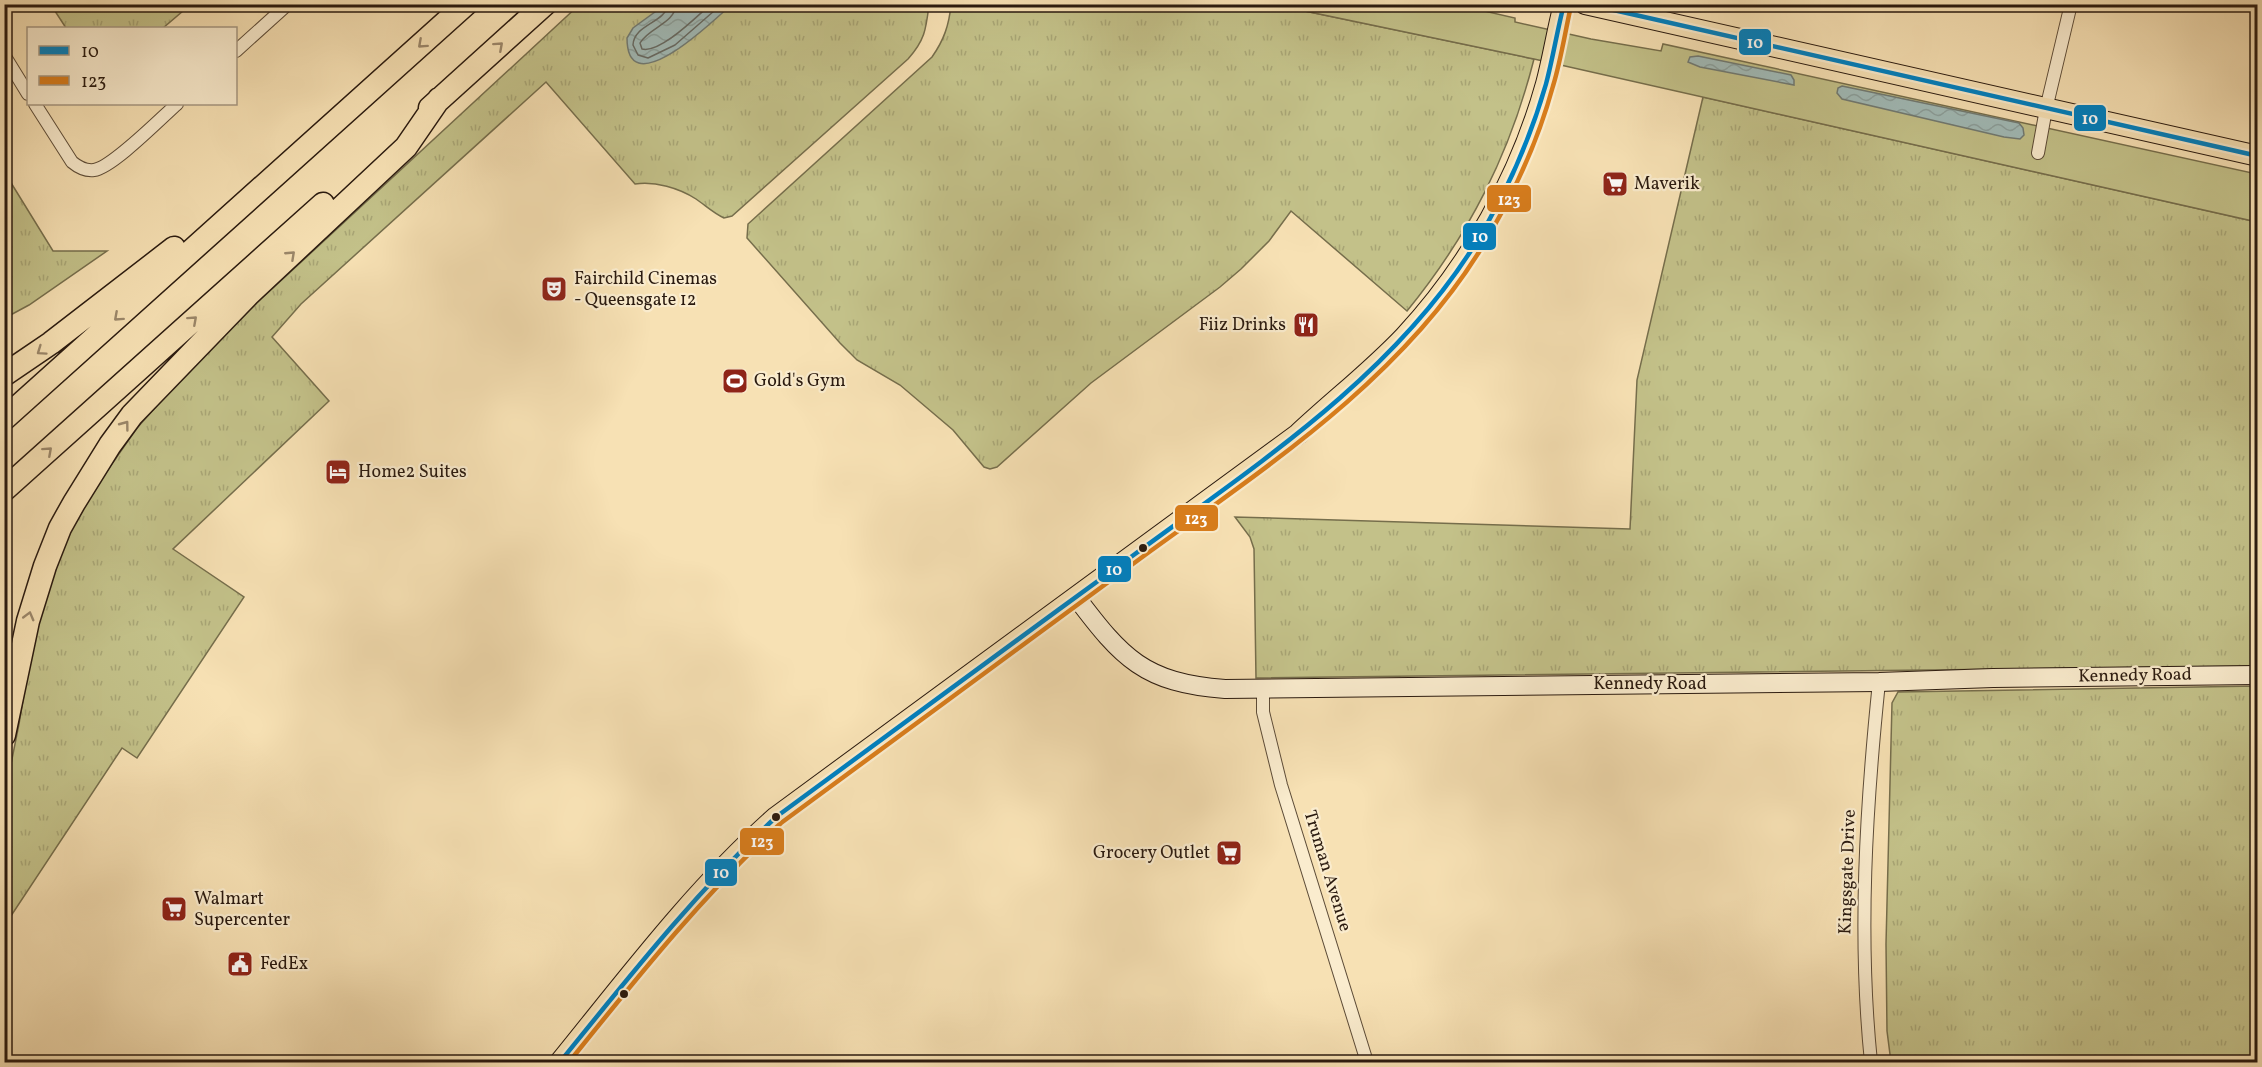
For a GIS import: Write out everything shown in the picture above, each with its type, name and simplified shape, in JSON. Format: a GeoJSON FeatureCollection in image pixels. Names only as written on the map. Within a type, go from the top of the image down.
{"type":"FeatureCollection","features":[{"type":"Feature","properties":{"kind":"highway"},"geometry":{"type":"LineString","coordinates":[[4,419],[466,4]]}},
{"type":"Feature","properties":{"kind":"highway"},"geometry":{"type":"LineString","coordinates":[[4,490],[545,4]]}},
{"type":"Feature","properties":{"kind":"highway"},"geometry":{"type":"LineString","coordinates":[[4,735],[21,646],[42,576],[60,528],[88,478],[110,445],[132,415],[248,295],[406,147],[440,99]]}},
{"type":"Feature","properties":{"kind":"highway"},"geometry":{"type":"LineString","coordinates":[[4,375],[51,344],[219,213],[286,166]]}},
{"type":"Feature","properties":{"kind":"main road"},"geometry":{"type":"LineString","coordinates":[[560,1062],[617,989],[700,891],[762,830],[886,735],[1298,434],[1377,364],[1430,307],[1475,244],[1516,165],[1546,84],[1564,4]]}},
{"type":"Feature","properties":{"kind":"main road"},"geometry":{"type":"LineString","coordinates":[[1585,4],[2258,156]]}},
{"type":"Feature","properties":{"kind":"street"},"geometry":{"type":"LineString","coordinates":[[237,50],[288,4]]}},
{"type":"Feature","properties":{"kind":"street"},"geometry":{"type":"LineString","coordinates":[[2038,153],[2071,4]]}},
{"type":"Feature","properties":{"kind":"street"},"geometry":{"type":"LineString","coordinates":[[4,55],[27,92]]}},
{"type":"Feature","properties":{"kind":"street"},"geometry":{"type":"LineString","coordinates":[[36,105],[72,162],[78,167],[95,170],[114,160],[176,105]]}},
{"type":"Feature","properties":{"kind":"street","name":"Kennedy Road"},"geometry":{"type":"LineString","coordinates":[[1076,597],[1112,643],[1127,657],[1156,674],[1174,681],[1213,688],[1879,682],[2258,675]]}},
{"type":"Feature","properties":{"kind":"street","name":"Kingsgate Drive"},"geometry":{"type":"LineString","coordinates":[[1871,1062],[1864,987],[1866,846],[1879,682]]}},
{"type":"Feature","properties":{"kind":"street","name":"Truman Avenue"},"geometry":{"type":"LineString","coordinates":[[1263,688],[1263,712],[1281,785],[1367,1062]]}},
{"type":"Feature","properties":{"kind":"green space"},"geometry":{"type":"Polygon","coordinates":[[[51,5],[190,5],[164,27],[65,27],[51,5]]]}},
{"type":"Feature","properties":{"kind":"green space"},"geometry":{"type":"Polygon","coordinates":[[[579,5],[929,5],[924,34],[908,59],[732,216],[724,218],[696,199],[675,189],[651,184],[635,184],[546,82],[301,304],[272,337],[329,401],[173,549],[244,597],[137,758],[122,748],[5,925],[5,794],[32,646],[48,586],[68,533],[100,481],[137,428],[193,365],[260,300],[579,5]]]}},
{"type":"Feature","properties":{"kind":"green space"},"geometry":{"type":"Polygon","coordinates":[[[951,5],[1276,5],[1534,59],[1513,128],[1485,192],[1450,253],[1407,311],[1291,211],[1269,241],[1220,287],[1091,383],[997,467],[990,469],[984,467],[953,430],[900,385],[857,360],[747,238],[748,224],[932,57],[945,32],[951,5]]]}},
{"type":"Feature","properties":{"kind":"green space"},"geometry":{"type":"Polygon","coordinates":[[[1276,5],[1458,5],[1515,18],[1515,22],[1591,39],[1661,51],[1663,44],[2257,174],[2257,222],[1534,59],[1276,5]]]}},
{"type":"Feature","properties":{"kind":"green space"},"geometry":{"type":"Polygon","coordinates":[[[1703,97],[2257,222],[2257,666],[1256,678],[1254,549],[1250,537],[1235,517],[1630,529],[1637,380],[1703,97]]]}},
{"type":"Feature","properties":{"kind":"green space"},"geometry":{"type":"Polygon","coordinates":[[[5,173],[53,251],[107,251],[29,305],[5,318],[5,173]]]}},
{"type":"Feature","properties":{"kind":"green space"},"geometry":{"type":"Polygon","coordinates":[[[2257,686],[2257,1062],[1891,1062],[1887,1031],[1886,944],[1892,703],[1898,692],[2257,686]]]}},
{"type":"Feature","properties":{"kind":"water"},"geometry":{"type":"Polygon","coordinates":[[[666,4],[731,5],[691,40],[673,52],[656,61],[641,64],[631,57],[627,38],[633,28],[666,4]]]}},
{"type":"Feature","properties":{"kind":"water"},"geometry":{"type":"Polygon","coordinates":[[[1698,56],[1791,75],[1794,85],[1700,67],[1688,62],[1690,57],[1698,56]]]}},
{"type":"Feature","properties":{"kind":"water"},"geometry":{"type":"Polygon","coordinates":[[[1842,86],[2019,123],[2024,135],[2020,139],[2004,137],[1842,99],[1837,93],[1838,88],[1842,86]]]}},
{"type":"Feature","properties":{"kind":"transit line","name":"10"},"geometry":{"type":"LineString","coordinates":[[560,1062],[691,905],[776,817],[1273,453],[1361,379],[1401,339],[1439,296],[1472,249],[1505,190],[1524,149],[1539,106],[1564,4]]}},
{"type":"Feature","properties":{"kind":"transit line","name":"10"},"geometry":{"type":"LineString","coordinates":[[1587,4],[2258,156]]}},
{"type":"Feature","properties":{"kind":"transit line","name":"123"},"geometry":{"type":"LineString","coordinates":[[569,1062],[697,909],[781,823],[1280,457],[1325,421],[1409,343],[1446,299],[1479,252],[1512,192],[1547,108],[1571,6]]}},
{"type":"Feature","properties":{"kind":"place","name":"Maverik"},"geometry":{"type":"Point","coordinates":[1615,184]}},
{"type":"Feature","properties":{"kind":"place","name":"Fairchild Cinemas - Queensgate 12"},"geometry":{"type":"Point","coordinates":[554,289]}},
{"type":"Feature","properties":{"kind":"place","name":"Fiiz Drinks"},"geometry":{"type":"Point","coordinates":[1306,325]}},
{"type":"Feature","properties":{"kind":"place","name":"Gold's Gym"},"geometry":{"type":"Point","coordinates":[735,381]}},
{"type":"Feature","properties":{"kind":"place","name":"Home2 Suites"},"geometry":{"type":"Point","coordinates":[338,472]}},
{"type":"Feature","properties":{"kind":"place","name":"Grocery Outlet"},"geometry":{"type":"Point","coordinates":[1229,853]}},
{"type":"Feature","properties":{"kind":"place","name":"Walmart Supercenter"},"geometry":{"type":"Point","coordinates":[174,909]}},
{"type":"Feature","properties":{"kind":"place","name":"FedEx"},"geometry":{"type":"Point","coordinates":[240,964]}}]}
